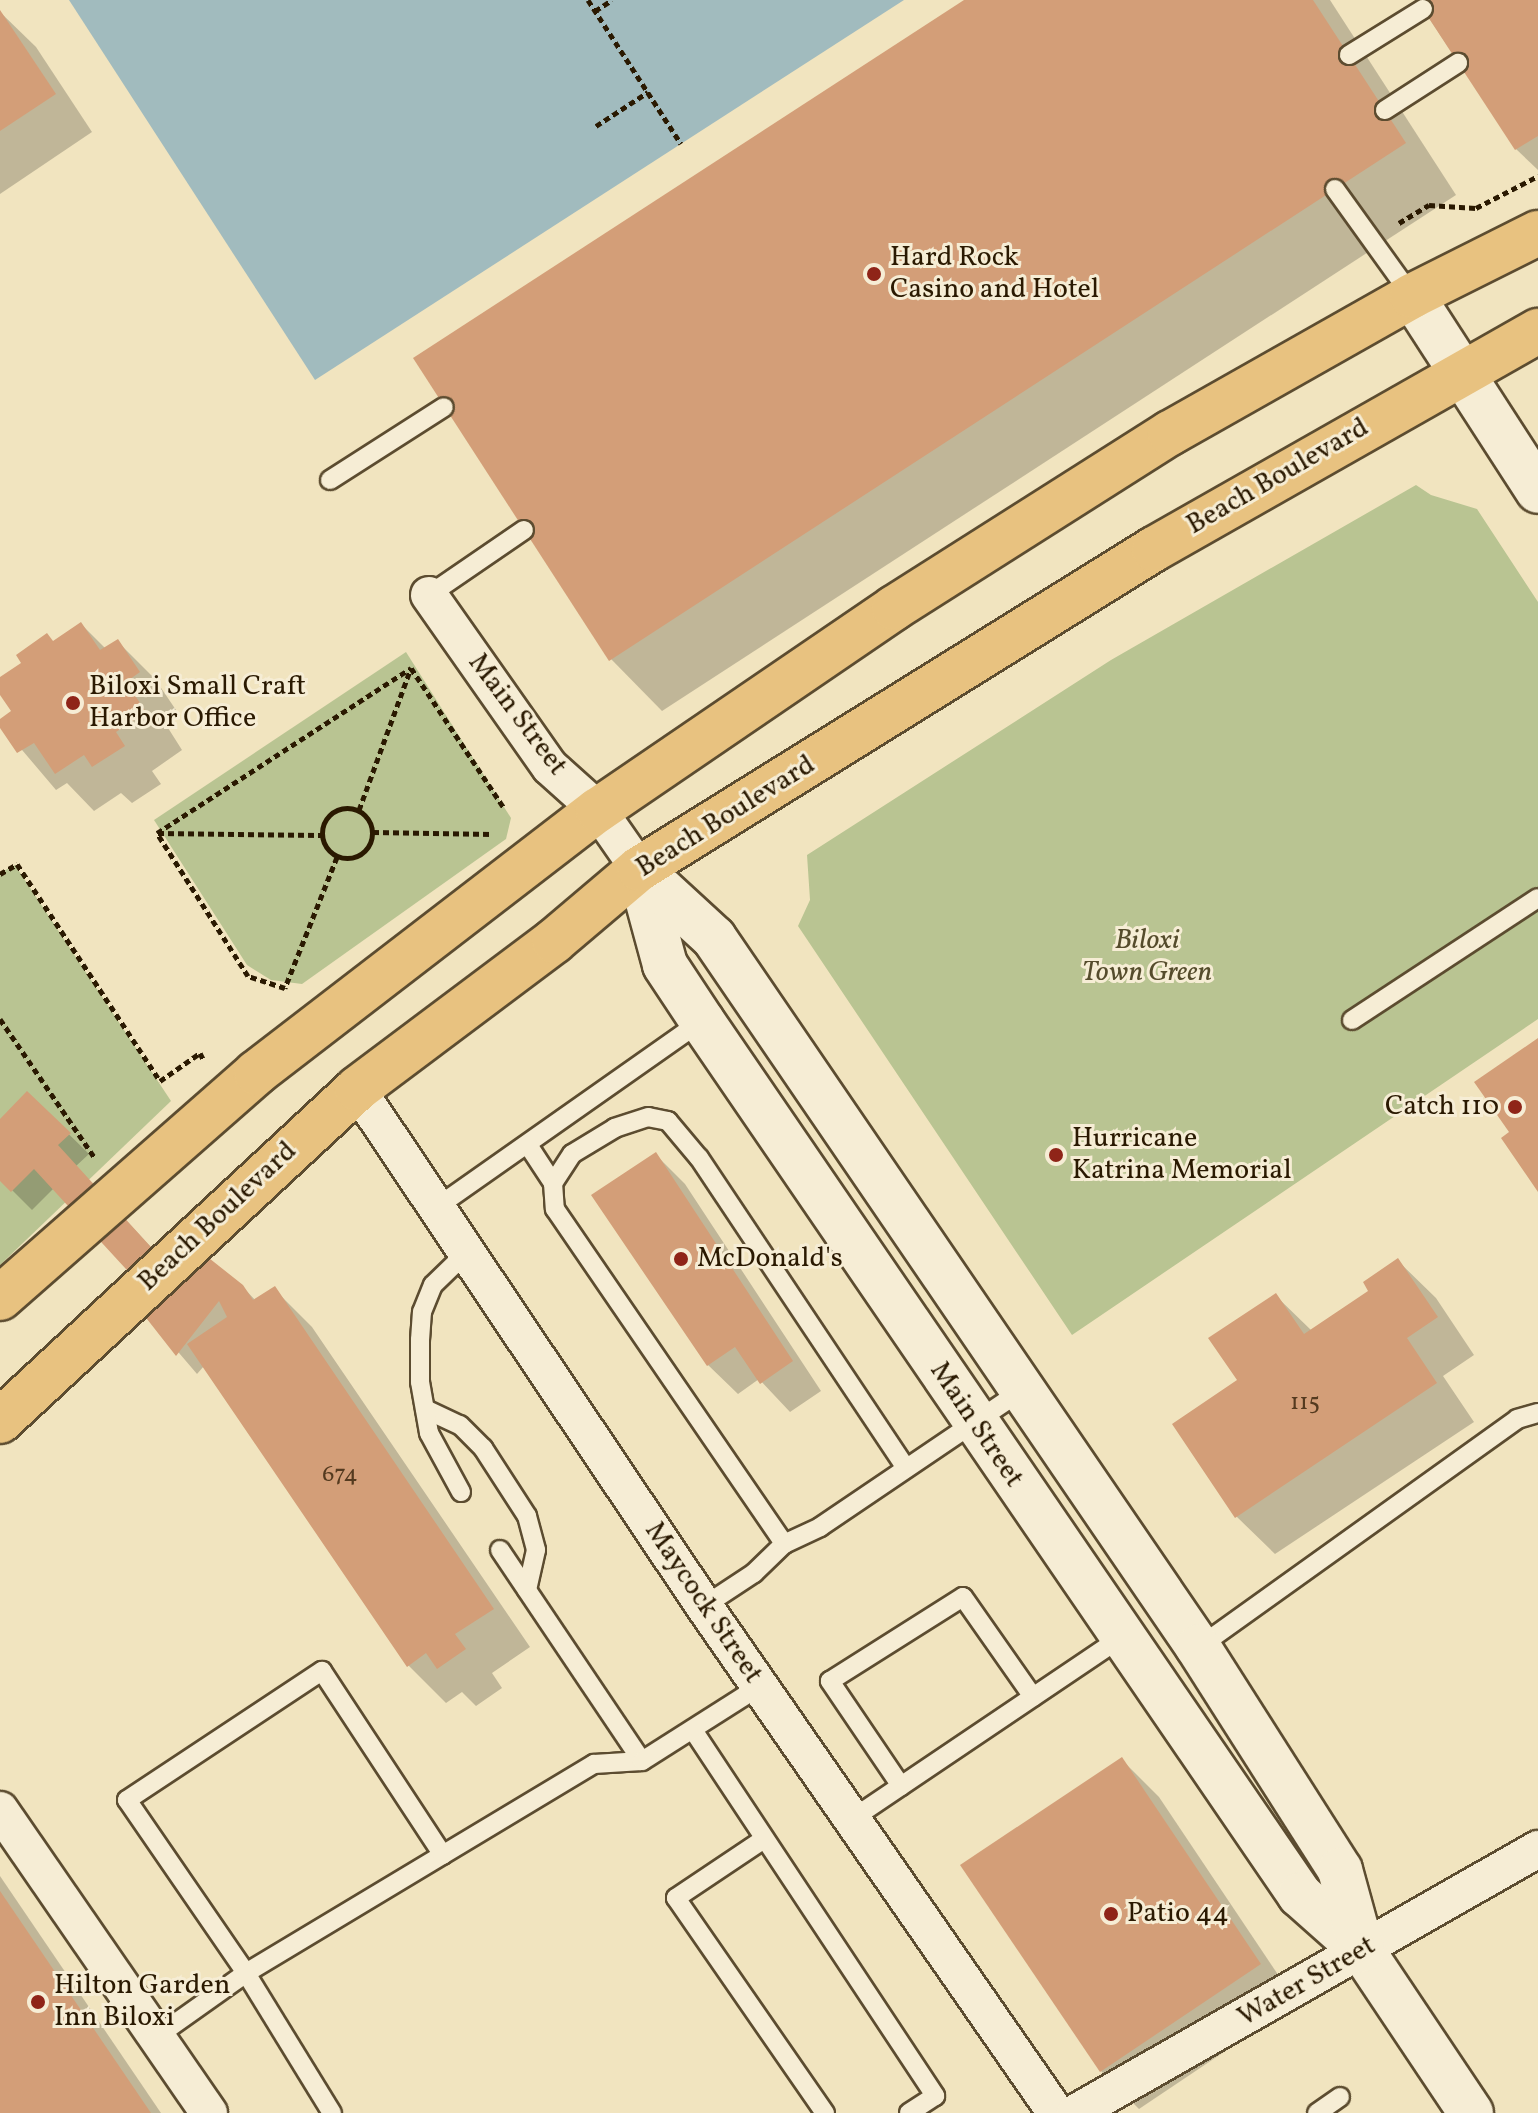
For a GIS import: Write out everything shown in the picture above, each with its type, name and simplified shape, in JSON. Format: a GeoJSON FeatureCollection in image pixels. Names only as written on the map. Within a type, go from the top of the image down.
{"type":"FeatureCollection","features":[{"type":"Feature","properties":{"kind":"main road"},"geometry":{"type":"LineString","coordinates":[[0,1298],[256,1073],[598,810],[894,608],[1144,450],[1412,296],[1538,233]]}},
{"type":"Feature","properties":{"kind":"main road","name":"Beach Boulevard"},"geometry":{"type":"LineString","coordinates":[[0,1421],[357,1089],[554,941],[639,869],[1154,549],[1461,371],[1538,331]]}},
{"type":"Feature","properties":{"kind":"street"},"geometry":{"type":"LineString","coordinates":[[1412,296],[1538,491]]}},
{"type":"Feature","properties":{"kind":"street","name":"Main Street"},"geometry":{"type":"LineString","coordinates":[[429,595],[550,767],[598,810],[639,869],[714,938],[1024,1388],[1198,1647],[1340,1870],[1362,1950]]}},
{"type":"Feature","properties":{"kind":"street","name":"Main Street"},"geometry":{"type":"LineString","coordinates":[[639,869],[665,965],[702,1021],[1300,1895],[1362,1950],[1471,2113]]}},
{"type":"Feature","properties":{"kind":"street","name":"Maycock Street"},"geometry":{"type":"LineString","coordinates":[[357,1089],[704,1606],[1056,2113]]}},
{"type":"Feature","properties":{"kind":"street"},"geometry":{"type":"LineString","coordinates":[[0,1810],[209,2113]]}},
{"type":"Feature","properties":{"kind":"street","name":"Water Street"},"geometry":{"type":"LineString","coordinates":[[1075,2113],[1538,1849]]}},
{"type":"Feature","properties":{"kind":"lane"},"geometry":{"type":"LineString","coordinates":[[1349,55],[1423,9]]}},
{"type":"Feature","properties":{"kind":"lane"},"geometry":{"type":"LineString","coordinates":[[1385,110],[1458,63]]}},
{"type":"Feature","properties":{"kind":"lane"},"geometry":{"type":"LineString","coordinates":[[1335,189],[1412,296]]}},
{"type":"Feature","properties":{"kind":"lane"},"geometry":{"type":"LineString","coordinates":[[330,480],[444,407]]}},
{"type":"Feature","properties":{"kind":"lane"},"geometry":{"type":"LineString","coordinates":[[429,595],[524,530]]}},
{"type":"Feature","properties":{"kind":"lane"},"geometry":{"type":"LineString","coordinates":[[1352,1020],[1538,898]]}},
{"type":"Feature","properties":{"kind":"lane"},"geometry":{"type":"LineString","coordinates":[[437,1207],[702,1021]]}},
{"type":"Feature","properties":{"kind":"lane"},"geometry":{"type":"LineString","coordinates":[[553,1183],[572,1154],[615,1128],[648,1117],[668,1121],[699,1158],[906,1468]]}},
{"type":"Feature","properties":{"kind":"lane"},"geometry":{"type":"LineString","coordinates":[[528,1145],[553,1183],[555,1209],[784,1544]]}},
{"type":"Feature","properties":{"kind":"lane"},"geometry":{"type":"LineString","coordinates":[[461,1492],[429,1433],[425,1409],[422,1312],[433,1285],[467,1252]]}},
{"type":"Feature","properties":{"kind":"lane"},"geometry":{"type":"LineString","coordinates":[[704,1606],[754,1573],[784,1544],[820,1527],[1024,1388]]}},
{"type":"Feature","properties":{"kind":"lane"},"geometry":{"type":"LineString","coordinates":[[425,1409],[460,1425],[483,1448],[527,1516],[536,1550],[527,1590]]}},
{"type":"Feature","properties":{"kind":"lane"},"geometry":{"type":"LineString","coordinates":[[1198,1647],[1517,1419],[1538,1413]]}},
{"type":"Feature","properties":{"kind":"lane"},"geometry":{"type":"LineString","coordinates":[[500,1550],[642,1761]]}},
{"type":"Feature","properties":{"kind":"lane"},"geometry":{"type":"LineString","coordinates":[[901,1786],[830,1681],[963,1597],[1033,1697]]}},
{"type":"Feature","properties":{"kind":"lane"},"geometry":{"type":"LineString","coordinates":[[852,1819],[1122,1637]]}},
{"type":"Feature","properties":{"kind":"lane"},"geometry":{"type":"LineString","coordinates":[[332,2113],[246,1973],[127,1800],[322,1671],[443,1855]]}},
{"type":"Feature","properties":{"kind":"lane"},"geometry":{"type":"LineString","coordinates":[[156,2037],[246,1973],[594,1764],[642,1761],[760,1686]]}},
{"type":"Feature","properties":{"kind":"lane"},"geometry":{"type":"LineString","coordinates":[[693,1730],[935,2096],[909,2113]]}},
{"type":"Feature","properties":{"kind":"lane"},"geometry":{"type":"LineString","coordinates":[[764,1839],[676,1898],[825,2113]]}},
{"type":"Feature","properties":{"kind":"lane"},"geometry":{"type":"LineString","coordinates":[[1317,2113],[1340,2097]]}},
{"type":"Feature","properties":{"kind":"path"},"geometry":{"type":"LineString","coordinates":[[588,0],[681,144]]}},
{"type":"Feature","properties":{"kind":"path"},"geometry":{"type":"LineString","coordinates":[[595,11],[612,0]]}},
{"type":"Feature","properties":{"kind":"path"},"geometry":{"type":"LineString","coordinates":[[596,126],[648,92]]}},
{"type":"Feature","properties":{"kind":"path"},"geometry":{"type":"LineString","coordinates":[[1372,238],[1429,205],[1476,208],[1538,176]]}},
{"type":"Feature","properties":{"kind":"path"},"geometry":{"type":"LineString","coordinates":[[411,668],[504,808]]}},
{"type":"Feature","properties":{"kind":"path"},"geometry":{"type":"LineString","coordinates":[[359,810],[411,668]]}},
{"type":"Feature","properties":{"kind":"path"},"geometry":{"type":"LineString","coordinates":[[157,833],[411,668]]}},
{"type":"Feature","properties":{"kind":"path"},"geometry":{"type":"LineString","coordinates":[[359,810],[373,832]]}},
{"type":"Feature","properties":{"kind":"path"},"geometry":{"type":"LineString","coordinates":[[321,835],[332,811],[359,810]]}},
{"type":"Feature","properties":{"kind":"path"},"geometry":{"type":"LineString","coordinates":[[373,832],[509,835]]}},
{"type":"Feature","properties":{"kind":"path"},"geometry":{"type":"LineString","coordinates":[[337,857],[361,854],[373,832]]}},
{"type":"Feature","properties":{"kind":"path"},"geometry":{"type":"LineString","coordinates":[[157,833],[321,835]]}},
{"type":"Feature","properties":{"kind":"path"},"geometry":{"type":"LineString","coordinates":[[157,833],[248,976],[264,985],[285,988],[337,857]]}},
{"type":"Feature","properties":{"kind":"path"},"geometry":{"type":"LineString","coordinates":[[321,835],[337,857]]}},
{"type":"Feature","properties":{"kind":"path"},"geometry":{"type":"LineString","coordinates":[[0,874],[17,864],[160,1081],[200,1053],[206,1065]]}},
{"type":"Feature","properties":{"kind":"path"},"geometry":{"type":"LineString","coordinates":[[0,1019],[99,1164]]}},
{"type":"Feature","properties":{"kind":"green space","name":"Biloxi Town Green"},"geometry":{"type":"Polygon","coordinates":[[[1416,485],[1431,495],[1477,509],[1538,602],[1538,1019],[1072,1335],[798,926],[810,900],[807,855],[1111,660],[1416,485]]]}},
{"type":"Feature","properties":{"kind":"green space"},"geometry":{"type":"Polygon","coordinates":[[[406,652],[511,818],[506,839],[302,984],[271,980],[247,965],[154,820],[406,652]]]}},
{"type":"Feature","properties":{"kind":"green space"},"geometry":{"type":"Polygon","coordinates":[[[15,865],[171,1101],[0,1265],[0,873],[15,865]]]}},
{"type":"Feature","properties":{"kind":"water"},"geometry":{"type":"Polygon","coordinates":[[[69,0],[904,0],[315,380],[69,0]]]}},
{"type":"Feature","properties":{"kind":"building","name":"Hard Rock Casino and Hotel"},"geometry":{"type":"Polygon","coordinates":[[[964,0],[1313,0],[1406,143],[609,661],[413,358],[964,0]]]}},
{"type":"Feature","properties":{"kind":"building"},"geometry":{"type":"Polygon","coordinates":[[[1417,0],[1538,0],[1538,136],[1515,150],[1417,0]]]}},
{"type":"Feature","properties":{"kind":"building"},"geometry":{"type":"Polygon","coordinates":[[[0,10],[56,94],[0,131],[0,10]]]}},
{"type":"Feature","properties":{"kind":"building","name":"Biloxi Small Craft Harbor Office"},"geometry":{"type":"Polygon","coordinates":[[[81,622],[100,650],[118,639],[140,672],[126,682],[146,712],[116,732],[125,746],[92,767],[84,755],[55,774],[34,743],[17,753],[0,728],[0,719],[11,711],[0,695],[0,677],[21,663],[16,655],[47,633],[53,641],[81,622]]]}},
{"type":"Feature","properties":{"kind":"building","name":"Catch 110"},"geometry":{"type":"Polygon","coordinates":[[[1538,1038],[1538,1192],[1501,1138],[1509,1132],[1474,1082],[1538,1038]]]}},
{"type":"Feature","properties":{"kind":"building"},"geometry":{"type":"Polygon","coordinates":[[[27,1091],[71,1133],[58,1145],[171,1269],[195,1247],[243,1285],[253,1300],[275,1286],[494,1609],[455,1634],[466,1649],[437,1669],[426,1653],[407,1667],[187,1344],[227,1317],[219,1301],[176,1356],[136,1305],[148,1293],[34,1169],[11,1192],[0,1181],[0,1119],[27,1091]]]}},
{"type":"Feature","properties":{"kind":"building","name":"McDonald's"},"geometry":{"type":"Polygon","coordinates":[[[656,1152],[793,1361],[760,1384],[735,1347],[707,1366],[591,1195],[656,1152]]]}},
{"type":"Feature","properties":{"kind":"building"},"geometry":{"type":"Polygon","coordinates":[[[1398,1258],[1438,1317],[1407,1338],[1437,1383],[1235,1518],[1172,1424],[1237,1380],[1208,1338],[1276,1293],[1304,1334],[1368,1291],[1363,1282],[1398,1258]]]}},
{"type":"Feature","properties":{"kind":"building","name":"Patio 44"},"geometry":{"type":"Polygon","coordinates":[[[1122,1757],[1261,1964],[1100,2072],[960,1865],[1122,1757]]]}},
{"type":"Feature","properties":{"kind":"building","name":"Hilton Garden Inn Biloxi"},"geometry":{"type":"Polygon","coordinates":[[[0,1891],[151,2113],[0,2113],[0,1891]]]}},
{"type":"Feature","properties":{"kind":"place","name":"Hard Rock Casino and Hotel"},"geometry":{"type":"Point","coordinates":[874,274]}},
{"type":"Feature","properties":{"kind":"place","name":"Biloxi Small Craft Harbor Office"},"geometry":{"type":"Point","coordinates":[73,703]}},
{"type":"Feature","properties":{"kind":"place","name":"Catch 110"},"geometry":{"type":"Point","coordinates":[1515,1107]}},
{"type":"Feature","properties":{"kind":"place","name":"Hurricane Katrina Memorial"},"geometry":{"type":"Point","coordinates":[1056,1155]}},
{"type":"Feature","properties":{"kind":"place","name":"McDonald's"},"geometry":{"type":"Point","coordinates":[681,1259]}},
{"type":"Feature","properties":{"kind":"place","name":"Patio 44"},"geometry":{"type":"Point","coordinates":[1111,1914]}},
{"type":"Feature","properties":{"kind":"place","name":"Hilton Garden Inn Biloxi"},"geometry":{"type":"Point","coordinates":[38,2002]}}]}
